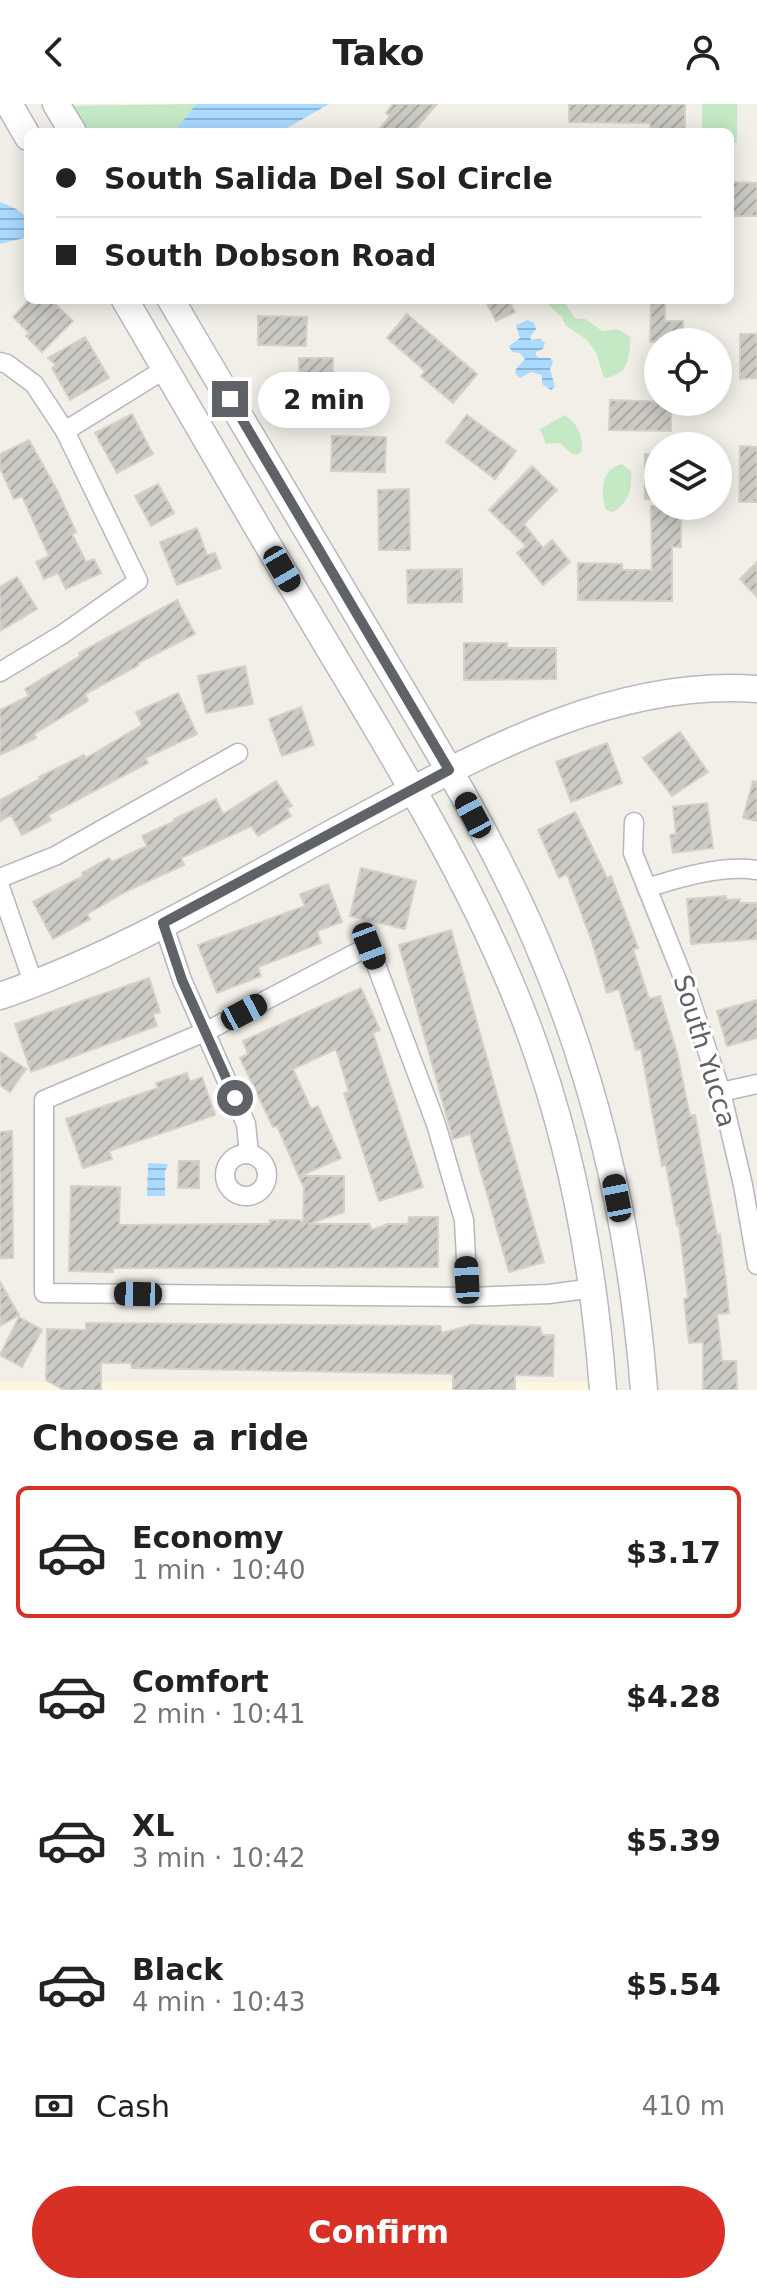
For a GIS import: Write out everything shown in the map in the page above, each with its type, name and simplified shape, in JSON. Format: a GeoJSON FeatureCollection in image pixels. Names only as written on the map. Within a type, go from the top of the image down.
{"type":"FeatureCollection","features":[{"type":"Feature","properties":{"kind":"main road"},"geometry":{"type":"LineString","coordinates":[[9,104],[24,130]]}},
{"type":"Feature","properties":{"kind":"main road"},"geometry":{"type":"LineString","coordinates":[[56,104],[71,128]]}},
{"type":"Feature","properties":{"kind":"main road"},"geometry":{"type":"LineString","coordinates":[[127,304],[413,789],[472,899],[529,1029],[566,1150],[582,1216],[603,1390]]}},
{"type":"Feature","properties":{"kind":"main road"},"geometry":{"type":"LineString","coordinates":[[173,304],[449,770],[537,942],[582,1062],[612,1173],[633,1287],[644,1390]]}},
{"type":"Feature","properties":{"kind":"main road"},"geometry":{"type":"LineString","coordinates":[[0,996],[34,985],[163,923],[449,770],[540,729],[607,706],[713,688],[757,689]]}},
{"type":"Feature","properties":{"kind":"street"},"geometry":{"type":"LineString","coordinates":[[0,362],[34,384],[65,431],[138,581],[63,634],[0,672]]}},
{"type":"Feature","properties":{"kind":"street"},"geometry":{"type":"LineString","coordinates":[[65,431],[165,369]]}},
{"type":"Feature","properties":{"kind":"street"},"geometry":{"type":"LineString","coordinates":[[0,878],[55,856],[238,753]]}},
{"type":"Feature","properties":{"kind":"street","name":"South Yucca"},"geometry":{"type":"LineString","coordinates":[[634,822],[633,853],[684,980],[721,1092],[743,1185],[757,1265]]}},
{"type":"Feature","properties":{"kind":"street"},"geometry":{"type":"LineString","coordinates":[[647,888],[690,875],[757,870]]}},
{"type":"Feature","properties":{"kind":"street"},"geometry":{"type":"LineString","coordinates":[[0,887],[34,985]]}},
{"type":"Feature","properties":{"kind":"street"},"geometry":{"type":"LineString","coordinates":[[163,923],[182,980],[246,1124],[249,1154]]}},
{"type":"Feature","properties":{"kind":"street"},"geometry":{"type":"LineString","coordinates":[[468,1297],[464,1220],[436,1124],[369,946],[207,1031],[44,1100],[44,1293],[468,1297],[549,1294],[593,1288]]}},
{"type":"Feature","properties":{"kind":"street"},"geometry":{"type":"LineString","coordinates":[[721,1092],[757,1084]]}},
{"type":"Feature","properties":{"kind":"shaded area"},"geometry":{"type":"Polygon","coordinates":[[[0,1382],[591,1382],[591,1390],[0,1390],[0,1382]]]}},
{"type":"Feature","properties":{"kind":"green space"},"geometry":{"type":"Polygon","coordinates":[[[196,104],[177,128],[83,128],[69,106],[196,104]]]}},
{"type":"Feature","properties":{"kind":"green space"},"geometry":{"type":"Polygon","coordinates":[[[702,104],[737,104],[737,143],[734,143],[734,128],[702,128],[702,104]]]}},
{"type":"Feature","properties":{"kind":"green space"},"geometry":{"type":"Polygon","coordinates":[[[547,304],[566,304],[575,318],[585,319],[602,331],[618,329],[631,337],[628,359],[623,369],[604,378],[596,352],[586,339],[565,325],[562,317],[547,304]]]}},
{"type":"Feature","properties":{"kind":"green space"},"geometry":{"type":"Polygon","coordinates":[[[565,415],[580,435],[582,451],[577,455],[560,443],[546,444],[540,429],[565,415]]]}},
{"type":"Feature","properties":{"kind":"green space"},"geometry":{"type":"Polygon","coordinates":[[[622,464],[631,471],[630,489],[623,504],[613,512],[606,510],[604,482],[610,471],[622,464]]]}},
{"type":"Feature","properties":{"kind":"water"},"geometry":{"type":"Polygon","coordinates":[[[196,104],[329,104],[287,128],[177,128],[196,104]]]}},
{"type":"Feature","properties":{"kind":"water"},"geometry":{"type":"Polygon","coordinates":[[[0,202],[24,216],[24,238],[0,244],[0,202]]]}},
{"type":"Feature","properties":{"kind":"water"},"geometry":{"type":"Polygon","coordinates":[[[528,320],[534,323],[536,329],[531,340],[540,339],[545,343],[536,356],[550,358],[553,362],[550,369],[555,387],[551,390],[542,384],[542,375],[531,372],[520,378],[515,373],[525,359],[520,353],[512,352],[509,346],[520,338],[516,325],[528,320]]]}},
{"type":"Feature","properties":{"kind":"water"},"geometry":{"type":"Polygon","coordinates":[[[148,1163],[168,1164],[165,1196],[147,1196],[148,1163]]]}},
{"type":"Feature","properties":{"kind":"building"},"geometry":{"type":"Polygon","coordinates":[[[393,104],[437,104],[416,128],[380,128],[390,116],[386,113],[393,104]]]}},
{"type":"Feature","properties":{"kind":"building"},"geometry":{"type":"Polygon","coordinates":[[[569,104],[685,104],[685,128],[650,128],[650,123],[569,122],[569,104]]]}},
{"type":"Feature","properties":{"kind":"building"},"geometry":{"type":"Polygon","coordinates":[[[734,182],[757,183],[757,216],[734,216],[734,182]]]}},
{"type":"Feature","properties":{"kind":"building"},"geometry":{"type":"Polygon","coordinates":[[[25,304],[55,304],[73,321],[42,352],[13,317],[25,304]]]}},
{"type":"Feature","properties":{"kind":"building"},"geometry":{"type":"Polygon","coordinates":[[[487,304],[511,304],[515,312],[496,321],[487,304]]]}},
{"type":"Feature","properties":{"kind":"building"},"geometry":{"type":"Polygon","coordinates":[[[651,304],[665,304],[665,321],[683,321],[683,328],[650,328],[651,304]]]}},
{"type":"Feature","properties":{"kind":"building"},"geometry":{"type":"Polygon","coordinates":[[[407,314],[477,374],[453,403],[421,376],[425,371],[387,338],[407,314]]]}},
{"type":"Feature","properties":{"kind":"building"},"geometry":{"type":"Polygon","coordinates":[[[258,316],[307,317],[306,346],[258,345],[258,316]]]}},
{"type":"Feature","properties":{"kind":"building"},"geometry":{"type":"Polygon","coordinates":[[[740,334],[757,334],[757,378],[740,379],[740,334]]]}},
{"type":"Feature","properties":{"kind":"building"},"geometry":{"type":"Polygon","coordinates":[[[85,337],[109,378],[70,400],[52,368],[56,365],[48,358],[85,337]]]}},
{"type":"Feature","properties":{"kind":"building"},"geometry":{"type":"Polygon","coordinates":[[[299,358],[333,358],[333,419],[299,419],[299,358]]]}},
{"type":"Feature","properties":{"kind":"building"},"geometry":{"type":"Polygon","coordinates":[[[610,400],[644,401],[644,416],[671,416],[671,431],[609,430],[610,400]]]}},
{"type":"Feature","properties":{"kind":"building"},"geometry":{"type":"Polygon","coordinates":[[[132,414],[153,454],[117,473],[95,433],[132,414]]]}},
{"type":"Feature","properties":{"kind":"building"},"geometry":{"type":"Polygon","coordinates":[[[467,415],[516,451],[495,479],[446,442],[467,415]]]}},
{"type":"Feature","properties":{"kind":"building"},"geometry":{"type":"Polygon","coordinates":[[[332,436],[386,437],[385,472],[331,471],[332,436]]]}},
{"type":"Feature","properties":{"kind":"building"},"geometry":{"type":"Polygon","coordinates":[[[29,440],[58,492],[76,532],[72,534],[86,562],[94,559],[101,573],[66,589],[58,573],[44,579],[36,562],[49,556],[22,496],[14,499],[0,468],[0,454],[29,440]]]}},
{"type":"Feature","properties":{"kind":"building"},"geometry":{"type":"Polygon","coordinates":[[[740,446],[757,447],[757,502],[739,502],[740,446]]]}},
{"type":"Feature","properties":{"kind":"building"},"geometry":{"type":"Polygon","coordinates":[[[532,466],[557,490],[524,524],[543,548],[552,540],[570,562],[543,585],[517,553],[526,546],[489,510],[532,466]]]}},
{"type":"Feature","properties":{"kind":"building"},"geometry":{"type":"Polygon","coordinates":[[[158,484],[174,513],[151,526],[135,496],[158,484]]]}},
{"type":"Feature","properties":{"kind":"building"},"geometry":{"type":"Polygon","coordinates":[[[409,489],[410,550],[379,550],[378,490],[409,489]]]}},
{"type":"Feature","properties":{"kind":"building"},"geometry":{"type":"Polygon","coordinates":[[[651,520],[681,520],[681,547],[672,547],[672,601],[578,600],[578,563],[622,564],[622,570],[652,570],[651,520]]]}},
{"type":"Feature","properties":{"kind":"building"},"geometry":{"type":"Polygon","coordinates":[[[197,528],[207,555],[215,553],[221,568],[177,585],[160,542],[197,528]]]}},
{"type":"Feature","properties":{"kind":"building"},"geometry":{"type":"Polygon","coordinates":[[[757,562],[757,597],[740,579],[757,562]]]}},
{"type":"Feature","properties":{"kind":"building"},"geometry":{"type":"Polygon","coordinates":[[[462,569],[462,602],[408,603],[407,570],[462,569]]]}},
{"type":"Feature","properties":{"kind":"building"},"geometry":{"type":"Polygon","coordinates":[[[17,577],[37,609],[0,631],[0,587],[17,577]]]}},
{"type":"Feature","properties":{"kind":"building"},"geometry":{"type":"Polygon","coordinates":[[[177,600],[195,634],[85,694],[88,701],[34,734],[36,738],[0,755],[0,710],[29,696],[25,689],[80,656],[79,653],[177,600]]]}},
{"type":"Feature","properties":{"kind":"building"},"geometry":{"type":"Polygon","coordinates":[[[464,643],[507,643],[507,648],[556,648],[556,679],[464,680],[464,643]]]}},
{"type":"Feature","properties":{"kind":"building"},"geometry":{"type":"Polygon","coordinates":[[[245,666],[253,704],[206,713],[198,676],[245,666]]]}},
{"type":"Feature","properties":{"kind":"building"},"geometry":{"type":"Polygon","coordinates":[[[178,693],[197,734],[145,758],[148,763],[48,815],[51,820],[22,835],[11,815],[0,821],[0,800],[84,755],[86,758],[142,725],[136,712],[178,693]]]}},
{"type":"Feature","properties":{"kind":"building"},"geometry":{"type":"Polygon","coordinates":[[[301,707],[314,745],[282,756],[269,719],[301,707]]]}},
{"type":"Feature","properties":{"kind":"building"},"geometry":{"type":"Polygon","coordinates":[[[680,732],[708,772],[672,796],[643,758],[680,732]]]}},
{"type":"Feature","properties":{"kind":"building"},"geometry":{"type":"Polygon","coordinates":[[[607,743],[622,783],[571,802],[556,762],[607,743]]]}},
{"type":"Feature","properties":{"kind":"building"},"geometry":{"type":"Polygon","coordinates":[[[276,781],[292,806],[287,809],[291,816],[258,836],[251,826],[181,858],[184,865],[127,891],[87,914],[90,919],[53,939],[33,902],[83,876],[82,873],[109,858],[112,862],[147,846],[142,836],[174,819],[216,799],[223,814],[276,781]]]}},
{"type":"Feature","properties":{"kind":"building"},"geometry":{"type":"Polygon","coordinates":[[[753,781],[757,782],[757,821],[743,818],[753,781]]]}},
{"type":"Feature","properties":{"kind":"building"},"geometry":{"type":"Polygon","coordinates":[[[707,803],[713,848],[673,853],[670,835],[676,834],[673,807],[707,803]]]}},
{"type":"Feature","properties":{"kind":"building"},"geometry":{"type":"Polygon","coordinates":[[[575,812],[607,878],[611,876],[638,948],[633,949],[649,999],[660,996],[677,1053],[690,1116],[695,1115],[717,1235],[720,1234],[726,1282],[729,1313],[717,1314],[722,1361],[736,1361],[737,1390],[703,1390],[703,1342],[689,1343],[684,1299],[688,1298],[679,1225],[666,1165],[662,1166],[641,1049],[636,1050],[619,989],[607,993],[567,874],[559,878],[538,830],[575,812]]]}},
{"type":"Feature","properties":{"kind":"building"},"geometry":{"type":"Polygon","coordinates":[[[361,868],[416,881],[405,929],[350,916],[361,868]]]}},
{"type":"Feature","properties":{"kind":"building"},"geometry":{"type":"Polygon","coordinates":[[[328,884],[342,922],[317,931],[321,943],[258,967],[261,976],[217,993],[198,945],[305,906],[300,894],[328,884]]]}},
{"type":"Feature","properties":{"kind":"building"},"geometry":{"type":"Polygon","coordinates":[[[726,896],[726,900],[757,903],[757,939],[691,944],[687,899],[726,896]]]}},
{"type":"Feature","properties":{"kind":"building"},"geometry":{"type":"Polygon","coordinates":[[[451,930],[544,1262],[509,1272],[470,1134],[453,1139],[399,945],[451,930]]]}},
{"type":"Feature","properties":{"kind":"building"},"geometry":{"type":"Polygon","coordinates":[[[149,978],[160,1012],[153,1014],[157,1026],[31,1072],[15,1024],[149,978]]]}},
{"type":"Feature","properties":{"kind":"building"},"geometry":{"type":"Polygon","coordinates":[[[361,988],[380,1030],[373,1033],[423,1187],[379,1201],[344,1093],[349,1092],[336,1049],[293,1069],[311,1109],[318,1106],[341,1158],[300,1176],[344,1176],[344,1212],[308,1224],[369,1224],[372,1230],[388,1224],[408,1224],[409,1217],[438,1217],[438,1267],[113,1268],[113,1272],[69,1271],[71,1186],[120,1187],[119,1225],[270,1224],[270,1220],[300,1220],[303,1224],[304,1188],[277,1126],[273,1127],[240,1058],[248,1054],[243,1041],[361,988]]]}},
{"type":"Feature","properties":{"kind":"building"},"geometry":{"type":"Polygon","coordinates":[[[757,1000],[757,1038],[727,1046],[717,1011],[757,1000]]]}},
{"type":"Feature","properties":{"kind":"building"},"geometry":{"type":"Polygon","coordinates":[[[0,1052],[26,1069],[10,1092],[0,1085],[0,1052]]]}},
{"type":"Feature","properties":{"kind":"building"},"geometry":{"type":"Polygon","coordinates":[[[187,1073],[190,1082],[202,1077],[215,1115],[109,1151],[112,1159],[83,1168],[66,1119],[158,1088],[156,1083],[187,1073]]]}},
{"type":"Feature","properties":{"kind":"building"},"geometry":{"type":"Polygon","coordinates":[[[12,1131],[13,1258],[0,1258],[0,1132],[12,1131]]]}},
{"type":"Feature","properties":{"kind":"building"},"geometry":{"type":"Polygon","coordinates":[[[179,1161],[199,1161],[199,1188],[178,1188],[179,1161]]]}},
{"type":"Feature","properties":{"kind":"building"},"geometry":{"type":"Polygon","coordinates":[[[0,1282],[19,1315],[0,1326],[0,1282]]]}},
{"type":"Feature","properties":{"kind":"building"},"geometry":{"type":"Polygon","coordinates":[[[19,1317],[42,1330],[22,1367],[0,1355],[19,1317]]]}},
{"type":"Feature","properties":{"kind":"building"},"geometry":{"type":"Polygon","coordinates":[[[86,1323],[440,1326],[442,1333],[471,1325],[540,1327],[542,1335],[554,1335],[553,1376],[515,1375],[515,1390],[453,1390],[453,1374],[132,1368],[131,1363],[101,1363],[101,1390],[64,1390],[46,1380],[47,1329],[86,1330],[86,1323]]]}},
{"type":"Feature","properties":{"kind":"route"},"geometry":{"type":"LineString","coordinates":[[230,399],[449,770],[163,923],[182,980],[235,1098]]}}]}
